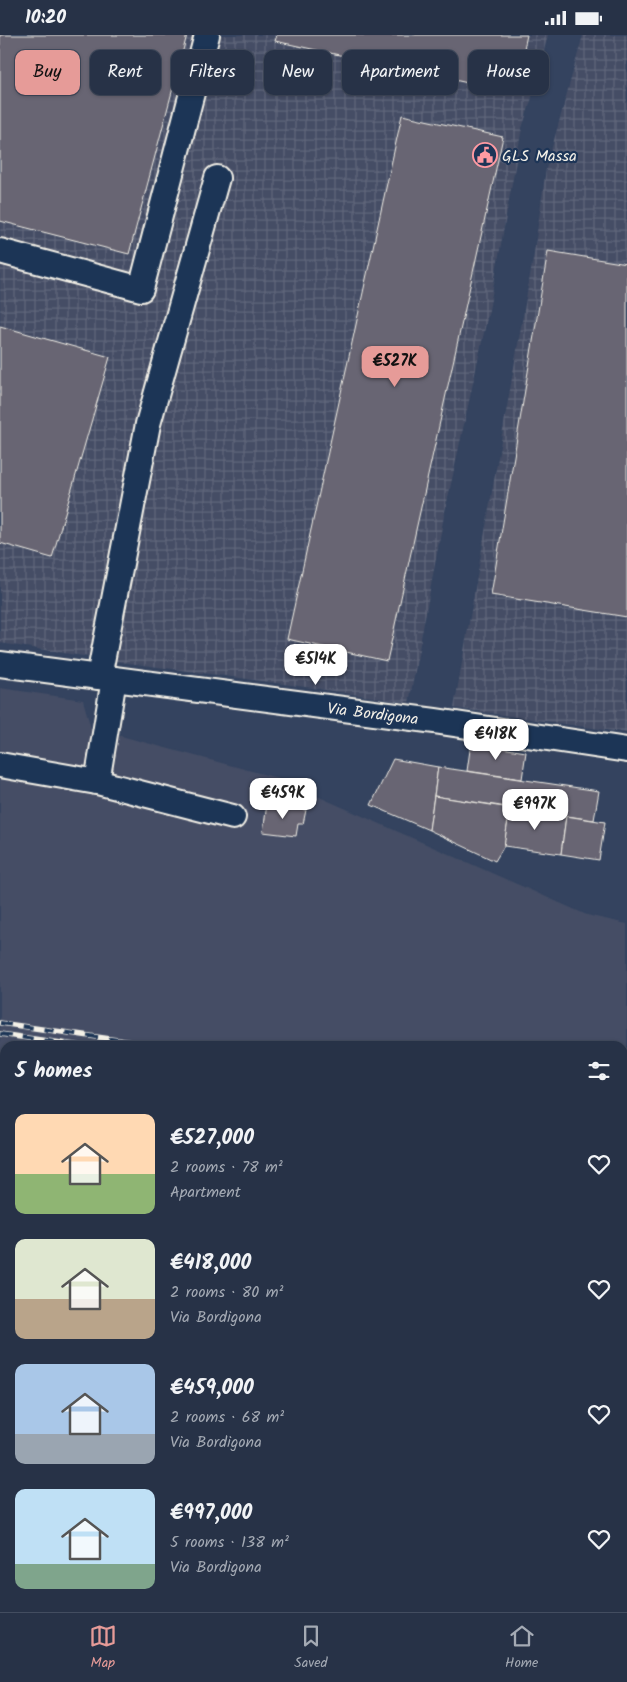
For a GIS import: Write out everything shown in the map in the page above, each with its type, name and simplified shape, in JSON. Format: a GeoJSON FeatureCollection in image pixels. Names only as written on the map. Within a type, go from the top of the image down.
{"type":"FeatureCollection","features":[{"type":"Feature","properties":{"kind":"street"},"geometry":{"type":"LineString","coordinates":[[0,251],[141,289],[207,35]]}},
{"type":"Feature","properties":{"kind":"street"},"geometry":{"type":"LineString","coordinates":[[97,782],[106,678],[148,424],[217,178]]}},
{"type":"Feature","properties":{"kind":"street","name":"Via Bordigona"},"geometry":{"type":"LineString","coordinates":[[0,664],[435,721],[627,750]]}},
{"type":"Feature","properties":{"kind":"street"},"geometry":{"type":"LineString","coordinates":[[0,765],[97,782],[233,817]]}},
{"type":"Feature","properties":{"kind":"shaded area"},"geometry":{"type":"Polygon","coordinates":[[[0,35],[548,35],[544,50],[468,50],[468,95],[533,95],[522,128],[490,305],[444,516],[409,703],[0,643],[0,35]]]}},
{"type":"Feature","properties":{"kind":"shaded area"},"geometry":{"type":"Polygon","coordinates":[[[583,35],[627,35],[627,733],[454,708],[534,253],[546,169],[583,35]]]}},
{"type":"Feature","properties":{"kind":"shaded area"},"geometry":{"type":"Polygon","coordinates":[[[0,688],[83,700],[91,728],[274,777],[587,915],[627,924],[627,1041],[0,1041],[0,688]]]}},
{"type":"Feature","properties":{"kind":"building"},"geometry":{"type":"Polygon","coordinates":[[[0,35],[187,35],[183,50],[171,50],[171,95],[129,254],[0,221],[0,35]]]}},
{"type":"Feature","properties":{"kind":"building"},"geometry":{"type":"Polygon","coordinates":[[[277,35],[527,35],[524,50],[468,50],[468,83],[458,81],[458,50],[342,50],[342,56],[332,53],[332,50],[316,50],[275,41],[277,35]]]}},
{"type":"Feature","properties":{"kind":"building"},"geometry":{"type":"Polygon","coordinates":[[[402,115],[503,137],[387,661],[287,639],[402,115]]]}},
{"type":"Feature","properties":{"kind":"building"},"geometry":{"type":"Polygon","coordinates":[[[548,251],[627,264],[627,617],[491,595],[548,251]]]}},
{"type":"Feature","properties":{"kind":"building"},"geometry":{"type":"Polygon","coordinates":[[[0,326],[110,357],[52,558],[0,543],[0,326]]]}},
{"type":"Feature","properties":{"kind":"building"},"geometry":{"type":"Polygon","coordinates":[[[471,743],[526,752],[522,779],[467,771],[471,743]]]}},
{"type":"Feature","properties":{"kind":"building"},"geometry":{"type":"Polygon","coordinates":[[[393,759],[438,767],[429,830],[371,805],[393,759]]]}},
{"type":"Feature","properties":{"kind":"building"},"geometry":{"type":"Polygon","coordinates":[[[438,767],[599,791],[594,820],[434,796],[438,767]]]}},
{"type":"Feature","properties":{"kind":"building"},"geometry":{"type":"Polygon","coordinates":[[[434,796],[510,808],[504,846],[495,861],[429,830],[434,796]]]}},
{"type":"Feature","properties":{"kind":"building"},"geometry":{"type":"Polygon","coordinates":[[[267,804],[306,810],[303,824],[298,824],[296,836],[263,832],[267,804]]]}},
{"type":"Feature","properties":{"kind":"building"},"geometry":{"type":"Polygon","coordinates":[[[510,808],[566,816],[561,854],[504,846],[510,808]]]}},
{"type":"Feature","properties":{"kind":"building"},"geometry":{"type":"Polygon","coordinates":[[[566,816],[605,822],[599,860],[561,854],[566,816]]]}},
{"type":"Feature","properties":{"kind":"railway"},"geometry":{"type":"LineString","coordinates":[[0,1023],[124,1041]]}},
{"type":"Feature","properties":{"kind":"railway"},"geometry":{"type":"LineString","coordinates":[[0,1034],[48,1041]]}},
{"type":"Feature","properties":{"kind":"place","name":"GLS Massa"},"geometry":{"type":"Point","coordinates":[485,155]}}]}
